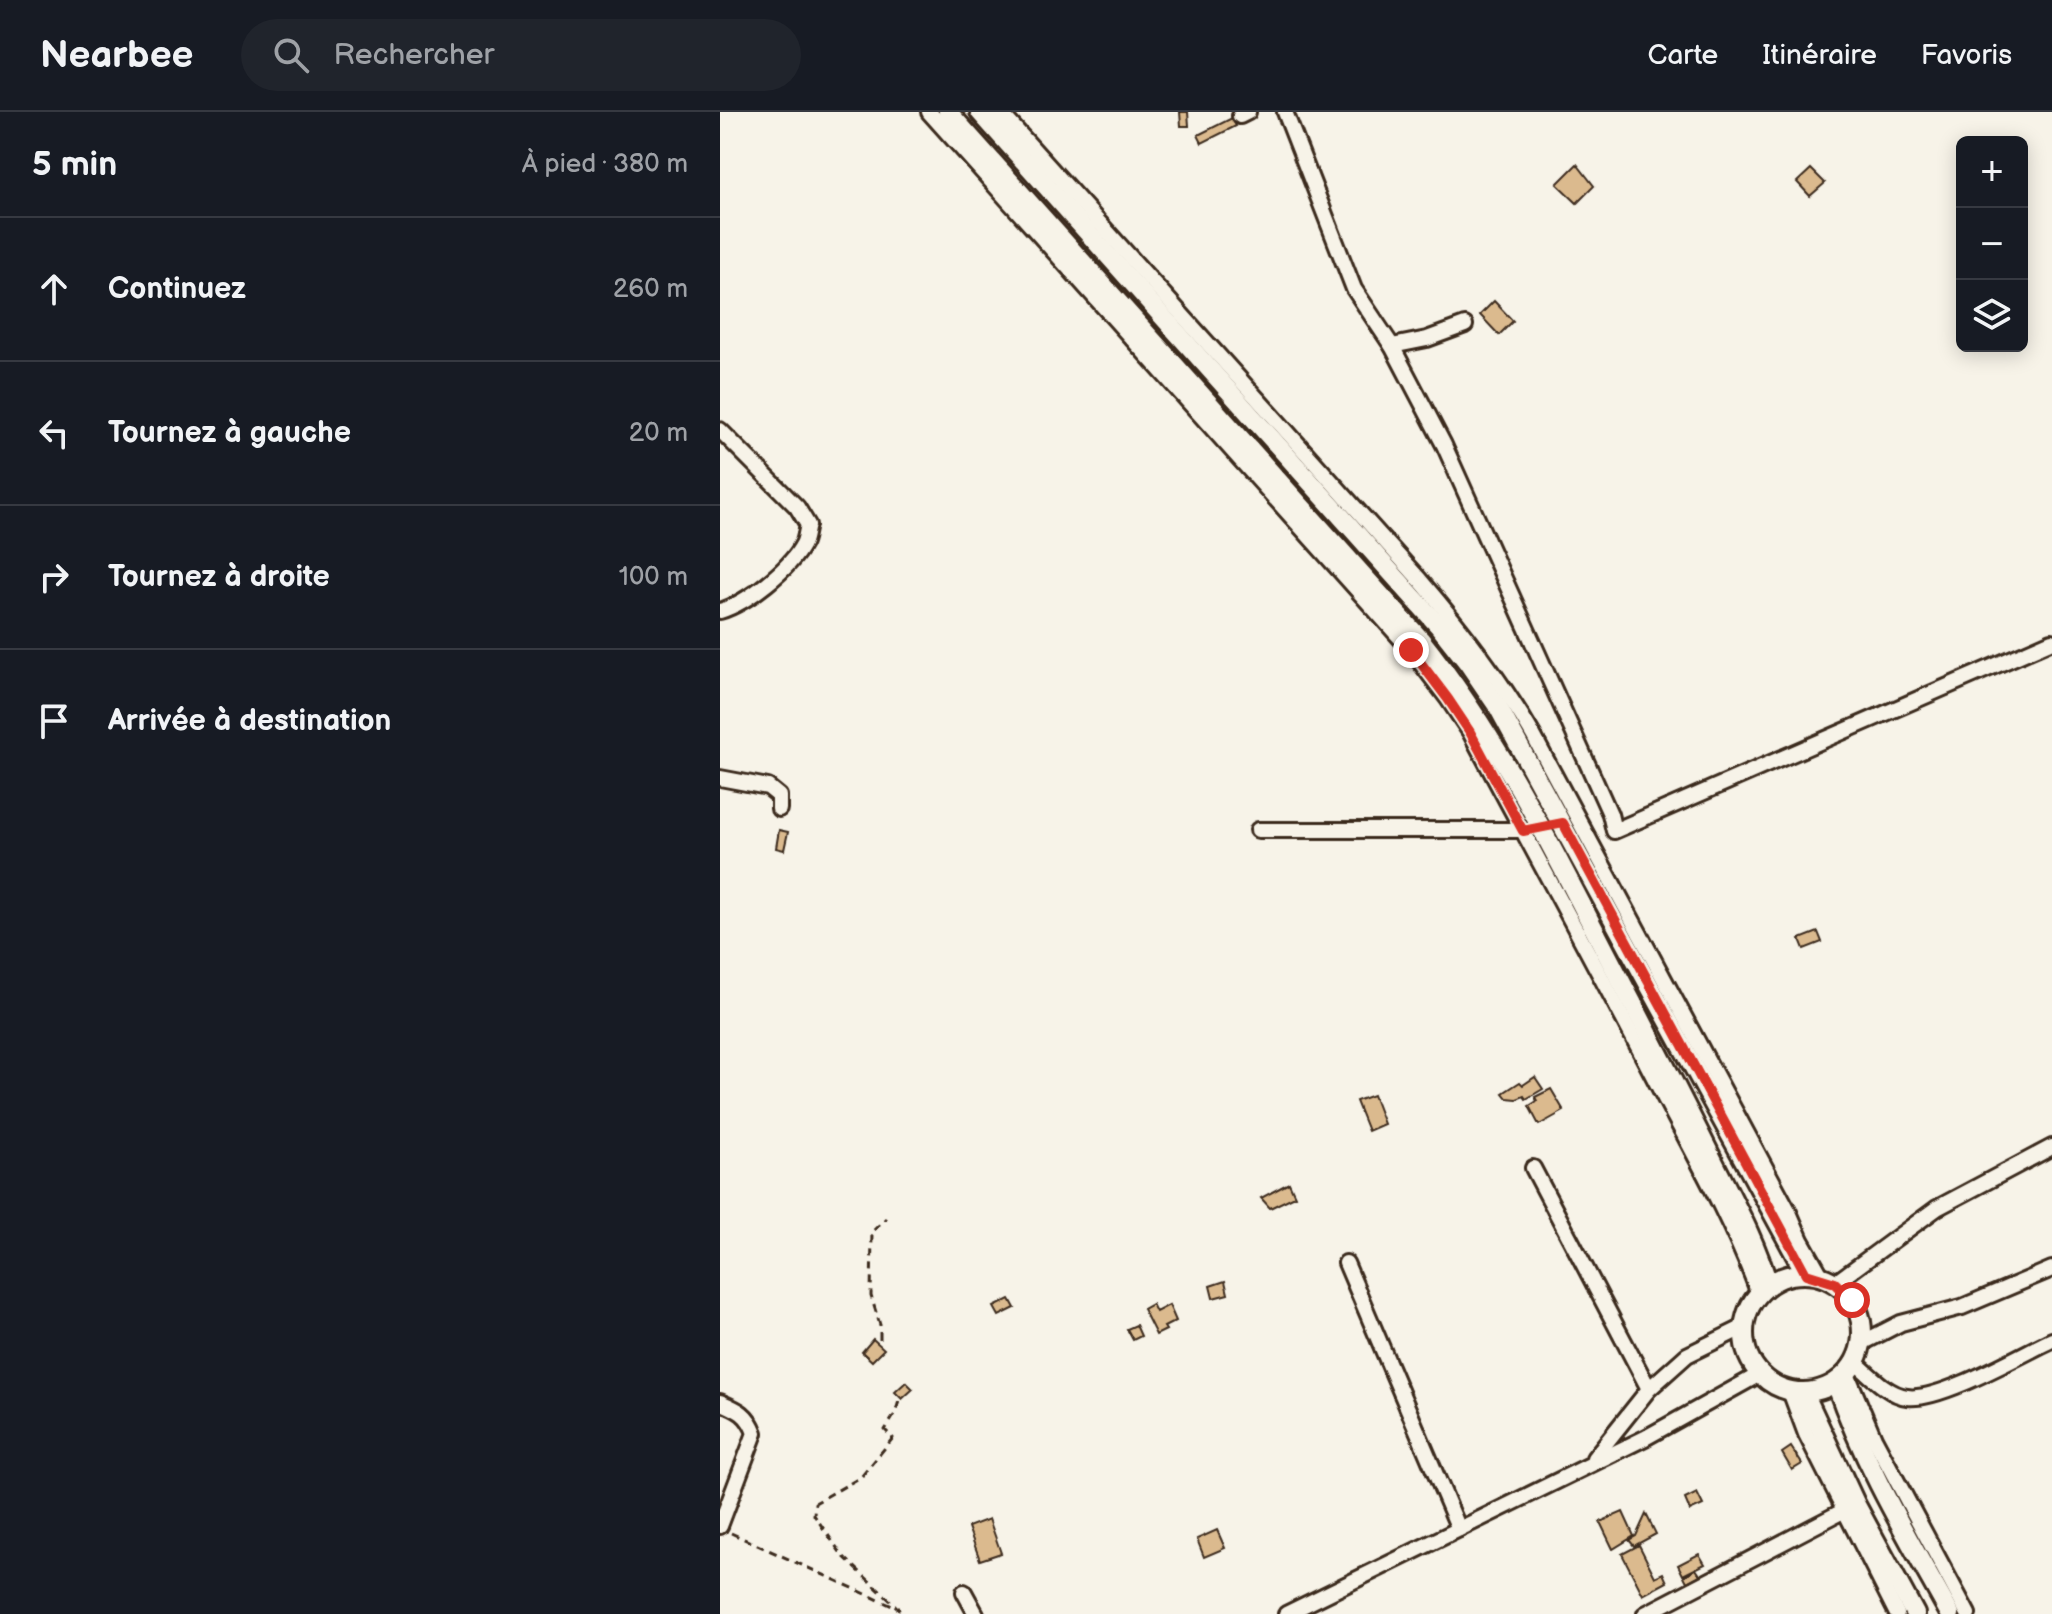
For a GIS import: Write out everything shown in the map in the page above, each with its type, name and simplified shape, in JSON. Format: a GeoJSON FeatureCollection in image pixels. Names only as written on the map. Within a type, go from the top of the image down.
{"type":"FeatureCollection","features":[{"type":"Feature","properties":{"kind":"main road"},"geometry":{"type":"LineString","coordinates":[[948,112],[1420,639],[1477,715],[1532,830],[1668,1071],[1751,1235],[1764,1289]]}},
{"type":"Feature","properties":{"kind":"main road"},"geometry":{"type":"LineString","coordinates":[[980,112],[1438,625],[1468,663],[1570,820],[1821,1278]]}},
{"type":"Feature","properties":{"kind":"main road"},"geometry":{"type":"LineString","coordinates":[[1787,1276],[1821,1278],[1844,1291],[1857,1309],[1862,1343],[1846,1373],[1821,1390],[1797,1392],[1769,1382],[1760,1374],[1746,1348],[1744,1327],[1749,1309],[1764,1289],[1787,1276]]}},
{"type":"Feature","properties":{"kind":"main road"},"geometry":{"type":"LineString","coordinates":[[1846,1373],[1852,1429],[1882,1492],[1950,1614]]}},
{"type":"Feature","properties":{"kind":"main road"},"geometry":{"type":"LineString","coordinates":[[1797,1392],[1915,1614]]}},
{"type":"Feature","properties":{"kind":"street"},"geometry":{"type":"LineString","coordinates":[[929,112],[1411,650],[1448,699],[1532,830]]}},
{"type":"Feature","properties":{"kind":"street"},"geometry":{"type":"LineString","coordinates":[[1000,112],[1455,621],[1512,698],[1570,820],[1532,830],[1258,830]]}},
{"type":"Feature","properties":{"kind":"street"},"geometry":{"type":"LineString","coordinates":[[1287,113],[1354,289],[1392,346],[1444,445],[1604,800],[1614,831],[2052,641]]}},
{"type":"Feature","properties":{"kind":"street"},"geometry":{"type":"LineString","coordinates":[[1392,346],[1427,339],[1465,325]]}},
{"type":"Feature","properties":{"kind":"street"},"geometry":{"type":"LineString","coordinates":[[720,430],[797,507],[808,525],[803,545],[784,566],[752,595],[720,611]]}},
{"type":"Feature","properties":{"kind":"street"},"geometry":{"type":"LineString","coordinates":[[720,778],[768,787],[779,796],[779,809]]}},
{"type":"Feature","properties":{"kind":"street"},"geometry":{"type":"LineString","coordinates":[[1821,1278],[1937,1208],[2052,1147]]}},
{"type":"Feature","properties":{"kind":"street"},"geometry":{"type":"LineString","coordinates":[[1533,1168],[1649,1389]]}},
{"type":"Feature","properties":{"kind":"street"},"geometry":{"type":"LineString","coordinates":[[1346,1263],[1459,1529]]}},
{"type":"Feature","properties":{"kind":"street"},"geometry":{"type":"LineString","coordinates":[[1862,1343],[1901,1323],[1962,1307],[2052,1269]]}},
{"type":"Feature","properties":{"kind":"street"},"geometry":{"type":"LineString","coordinates":[[1591,1462],[1649,1389],[1687,1355],[1744,1327]]}},
{"type":"Feature","properties":{"kind":"street"},"geometry":{"type":"LineString","coordinates":[[1846,1373],[1883,1385],[1905,1398],[1933,1396],[2052,1340]]}},
{"type":"Feature","properties":{"kind":"street"},"geometry":{"type":"LineString","coordinates":[[1846,1373],[1874,1438],[1968,1614]]}},
{"type":"Feature","properties":{"kind":"street"},"geometry":{"type":"LineString","coordinates":[[1286,1614],[1645,1438],[1760,1374]]}},
{"type":"Feature","properties":{"kind":"street"},"geometry":{"type":"LineString","coordinates":[[1797,1392],[1806,1434],[1897,1614]]}},
{"type":"Feature","properties":{"kind":"street"},"geometry":{"type":"LineString","coordinates":[[720,1402],[749,1418],[755,1433],[720,1527]]}},
{"type":"Feature","properties":{"kind":"street"},"geometry":{"type":"LineString","coordinates":[[1645,1614],[1843,1511]]}},
{"type":"Feature","properties":{"kind":"street"},"geometry":{"type":"LineString","coordinates":[[964,1592],[976,1614]]}},
{"type":"Feature","properties":{"kind":"path"},"geometry":{"type":"LineString","coordinates":[[880,1340],[880,1325],[871,1296],[872,1232],[886,1218]]}},
{"type":"Feature","properties":{"kind":"path"},"geometry":{"type":"LineString","coordinates":[[899,1401],[885,1430],[893,1438],[861,1477],[815,1503],[814,1515],[842,1555],[902,1614]]}},
{"type":"Feature","properties":{"kind":"path"},"geometry":{"type":"LineString","coordinates":[[720,1527],[899,1609]]}},
{"type":"Feature","properties":{"kind":"building"},"geometry":{"type":"Polygon","coordinates":[[[1180,112],[1188,112],[1189,126],[1181,126],[1180,112]]]}},
{"type":"Feature","properties":{"kind":"building"},"geometry":{"type":"Polygon","coordinates":[[[1232,118],[1236,126],[1202,143],[1198,135],[1232,118]]]}},
{"type":"Feature","properties":{"kind":"building"},"geometry":{"type":"Polygon","coordinates":[[[1577,164],[1594,186],[1577,203],[1557,184],[1577,164]]]}},
{"type":"Feature","properties":{"kind":"building"},"geometry":{"type":"Polygon","coordinates":[[[1811,169],[1825,183],[1810,196],[1797,182],[1811,169]]]}},
{"type":"Feature","properties":{"kind":"building"},"geometry":{"type":"Polygon","coordinates":[[[1494,301],[1513,321],[1499,335],[1480,315],[1494,301]]]}},
{"type":"Feature","properties":{"kind":"building"},"geometry":{"type":"Polygon","coordinates":[[[779,830],[788,832],[784,850],[776,848],[779,830]]]}},
{"type":"Feature","properties":{"kind":"building"},"geometry":{"type":"Polygon","coordinates":[[[1818,932],[1822,942],[1804,949],[1800,939],[1818,932]]]}},
{"type":"Feature","properties":{"kind":"building"},"geometry":{"type":"Polygon","coordinates":[[[1535,1077],[1543,1089],[1526,1099],[1524,1096],[1507,1098],[1503,1093],[1520,1082],[1523,1085],[1535,1077]]]}},
{"type":"Feature","properties":{"kind":"building"},"geometry":{"type":"Polygon","coordinates":[[[1551,1089],[1564,1111],[1539,1125],[1529,1106],[1537,1101],[1535,1097],[1551,1089]]]}},
{"type":"Feature","properties":{"kind":"building"},"geometry":{"type":"Polygon","coordinates":[[[1373,1095],[1384,1124],[1368,1131],[1356,1101],[1373,1095]]]}},
{"type":"Feature","properties":{"kind":"building"},"geometry":{"type":"Polygon","coordinates":[[[1289,1183],[1295,1196],[1270,1208],[1261,1198],[1289,1183]]]}},
{"type":"Feature","properties":{"kind":"building"},"geometry":{"type":"Polygon","coordinates":[[[1225,1281],[1228,1294],[1213,1298],[1210,1286],[1225,1281]]]}},
{"type":"Feature","properties":{"kind":"building"},"geometry":{"type":"Polygon","coordinates":[[[1010,1299],[1015,1308],[999,1316],[994,1307],[1010,1299]]]}},
{"type":"Feature","properties":{"kind":"building"},"geometry":{"type":"Polygon","coordinates":[[[1152,1304],[1156,1312],[1169,1305],[1176,1321],[1156,1335],[1143,1309],[1152,1304]]]}},
{"type":"Feature","properties":{"kind":"building"},"geometry":{"type":"Polygon","coordinates":[[[1136,1325],[1141,1336],[1133,1340],[1127,1329],[1136,1325]]]}},
{"type":"Feature","properties":{"kind":"building"},"geometry":{"type":"Polygon","coordinates":[[[873,1339],[884,1349],[872,1361],[862,1352],[873,1339]]]}},
{"type":"Feature","properties":{"kind":"building"},"geometry":{"type":"Polygon","coordinates":[[[906,1382],[913,1389],[902,1399],[895,1392],[906,1382]]]}},
{"type":"Feature","properties":{"kind":"building"},"geometry":{"type":"Polygon","coordinates":[[[1791,1447],[1802,1464],[1792,1470],[1782,1453],[1791,1447]]]}},
{"type":"Feature","properties":{"kind":"building"},"geometry":{"type":"Polygon","coordinates":[[[1697,1493],[1703,1505],[1690,1511],[1685,1499],[1697,1493]]]}},
{"type":"Feature","properties":{"kind":"building"},"geometry":{"type":"Polygon","coordinates":[[[1623,1512],[1634,1536],[1613,1549],[1600,1522],[1623,1512]]]}},
{"type":"Feature","properties":{"kind":"building"},"geometry":{"type":"Polygon","coordinates":[[[1646,1514],[1656,1534],[1634,1546],[1629,1540],[1636,1536],[1646,1514]]]}},
{"type":"Feature","properties":{"kind":"building"},"geometry":{"type":"Polygon","coordinates":[[[989,1519],[1001,1553],[980,1560],[968,1527],[989,1519]]]}},
{"type":"Feature","properties":{"kind":"building"},"geometry":{"type":"Polygon","coordinates":[[[1217,1530],[1225,1548],[1204,1557],[1197,1539],[1217,1530]]]}},
{"type":"Feature","properties":{"kind":"building"},"geometry":{"type":"Polygon","coordinates":[[[1639,1545],[1655,1577],[1663,1573],[1667,1582],[1643,1595],[1622,1554],[1639,1545]]]}},
{"type":"Feature","properties":{"kind":"building"},"geometry":{"type":"Polygon","coordinates":[[[1699,1554],[1705,1564],[1683,1575],[1678,1565],[1699,1554]]]}},
{"type":"Feature","properties":{"kind":"building"},"geometry":{"type":"Polygon","coordinates":[[[1696,1569],[1700,1575],[1687,1582],[1684,1576],[1696,1569]]]}},
{"type":"Feature","properties":{"kind":"route"},"geometry":{"type":"LineString","coordinates":[[1411,650],[1470,732],[1523,831],[1563,823],[1806,1274],[1835,1283],[1852,1300]]}}]}
